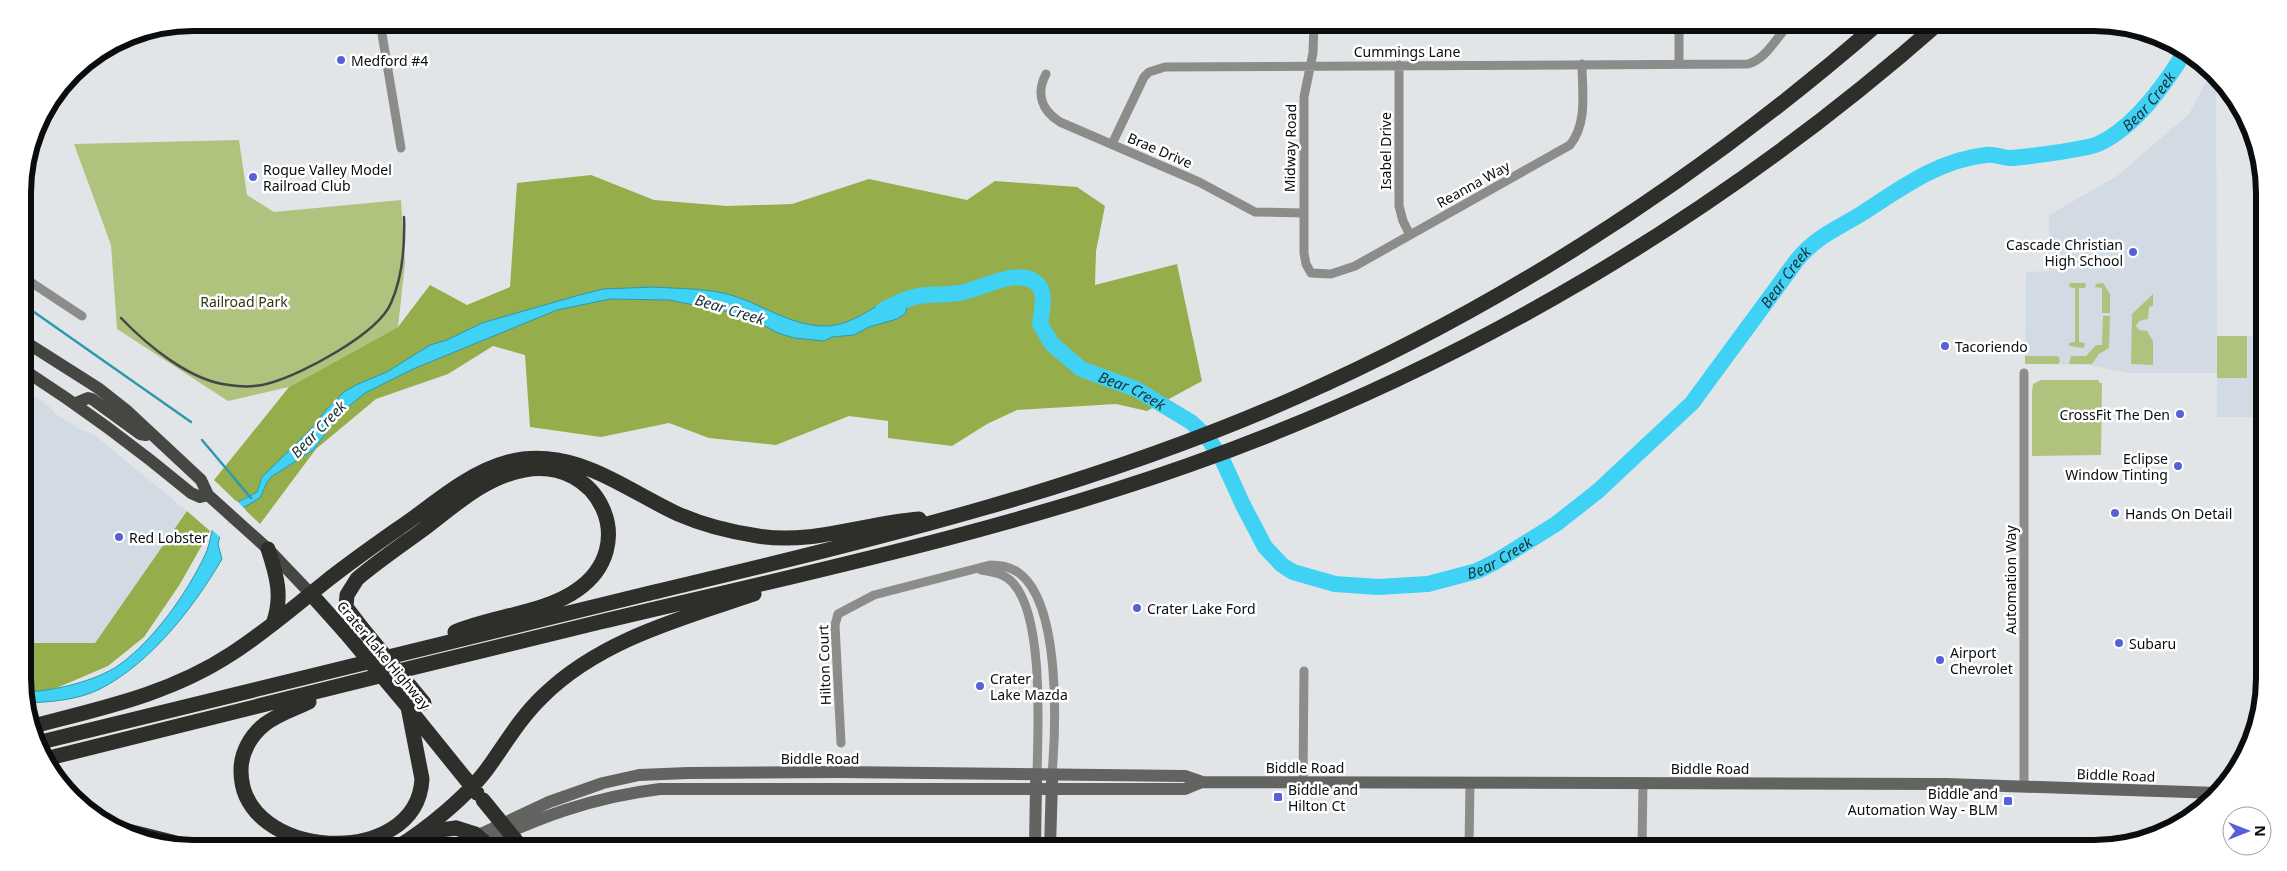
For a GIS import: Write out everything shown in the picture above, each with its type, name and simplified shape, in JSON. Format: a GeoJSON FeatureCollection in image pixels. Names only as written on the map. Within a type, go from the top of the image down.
{"type":"FeatureCollection","features":[{"type":"Feature","properties":{"kind":"highway"},"geometry":{"type":"LineString","coordinates":[[44,741],[950,519],[1069,484],[1233,424],[1388,355],[1570,252],[1634,211],[1736,140],[1869,31]]}},
{"type":"Feature","properties":{"kind":"highway"},"geometry":{"type":"LineString","coordinates":[[52,757],[1017,519],[1166,473],[1245,444],[1413,372],[1488,335],[1604,268],[1684,218],[1758,166],[1830,113],[1929,31]]}},
{"type":"Feature","properties":{"kind":"highway"},"geometry":{"type":"LineString","coordinates":[[38,725],[118,704],[171,686],[219,662],[467,480],[493,466],[525,459],[554,459],[590,468],[677,513],[701,523],[762,537],[796,537],[916,519],[950,519]]}},
{"type":"Feature","properties":{"kind":"highway"},"geometry":{"type":"LineString","coordinates":[[412,651],[458,630],[559,600],[587,582],[601,564],[606,552],[608,535],[606,516],[594,493],[574,476],[561,471],[545,469],[514,472],[477,489],[357,579],[347,595],[346,606],[424,703],[437,744]]}},
{"type":"Feature","properties":{"kind":"highway"},"geometry":{"type":"LineString","coordinates":[[268,550],[279,590],[278,611],[273,624]]}},
{"type":"Feature","properties":{"kind":"highway"},"geometry":{"type":"LineString","coordinates":[[407,840],[453,804],[472,786],[490,766],[500,747],[532,707],[560,679],[582,663],[617,644],[661,626],[767,590],[780,579]]}},
{"type":"Feature","properties":{"kind":"highway","name":"Crater Lake Highway"},"geometry":{"type":"LineString","coordinates":[[311,594],[408,707],[515,840]]}},
{"type":"Feature","properties":{"kind":"highway"},"geometry":{"type":"LineString","coordinates":[[304,840],[272,826],[254,809],[243,788],[241,777],[242,757],[254,735],[264,724],[344,686]]}},
{"type":"Feature","properties":{"kind":"highway"},"geometry":{"type":"LineString","coordinates":[[372,840],[388,834],[404,822],[419,800],[422,779],[408,707]]}},
{"type":"Feature","properties":{"kind":"highway"},"geometry":{"type":"LineString","coordinates":[[424,840],[440,830],[456,828],[475,834],[482,840]]}},
{"type":"Feature","properties":{"kind":"main road","name":"Crater Lake Highway"},"geometry":{"type":"LineString","coordinates":[[32,346],[98,388],[126,410],[201,480],[205,494],[268,550],[311,594]]}},
{"type":"Feature","properties":{"kind":"main road","name":"Crater Lake Highway"},"geometry":{"type":"LineString","coordinates":[[32,375],[76,403],[191,493],[205,494]]}},
{"type":"Feature","properties":{"kind":"main road"},"geometry":{"type":"LineString","coordinates":[[76,403],[88,398],[92,399],[140,434],[154,437]]}},
{"type":"Feature","properties":{"kind":"main road","name":"Biddle Road"},"geometry":{"type":"LineString","coordinates":[[468,840],[549,802],[603,783],[639,775],[688,773],[1052,774],[1185,776],[1202,782],[1643,783],[2024,787],[2208,793]]}},
{"type":"Feature","properties":{"kind":"main road"},"geometry":{"type":"LineString","coordinates":[[1034,840],[1037,774]]}},
{"type":"Feature","properties":{"kind":"main road"},"geometry":{"type":"LineString","coordinates":[[1050,840],[1052,774]]}},
{"type":"Feature","properties":{"kind":"main road","name":"Biddle Road"},"geometry":{"type":"LineString","coordinates":[[493,840],[561,810],[616,795],[652,790],[705,788],[1185,789],[1202,782]]}},
{"type":"Feature","properties":{"kind":"street","name":"Midway Road"},"geometry":{"type":"LineString","coordinates":[[1311,273],[1304,258],[1303,213],[1305,90],[1313,53],[1314,31]]}},
{"type":"Feature","properties":{"kind":"street"},"geometry":{"type":"LineString","coordinates":[[1679,31],[1679,64]]}},
{"type":"Feature","properties":{"kind":"street","name":"Cummings Lane"},"geometry":{"type":"LineString","coordinates":[[1112,144],[1140,84],[1149,72],[1158,68],[1171,66],[1748,64],[1755,62],[1763,56],[1783,31]]}},
{"type":"Feature","properties":{"kind":"street"},"geometry":{"type":"LineString","coordinates":[[382,32],[401,148]]}},
{"type":"Feature","properties":{"kind":"street","name":"Reanna Way"},"geometry":{"type":"LineString","coordinates":[[1311,273],[1331,274],[1347,270],[1570,145],[1576,137],[1582,115],[1582,64]]}},
{"type":"Feature","properties":{"kind":"street","name":"Isabel Drive"},"geometry":{"type":"LineString","coordinates":[[1399,65],[1399,206],[1403,221],[1410,235]]}},
{"type":"Feature","properties":{"kind":"street","name":"Brae Drive"},"geometry":{"type":"LineString","coordinates":[[1046,74],[1041,84],[1040,94],[1043,104],[1053,117],[1199,182],[1254,212],[1303,213]]}},
{"type":"Feature","properties":{"kind":"street"},"geometry":{"type":"LineString","coordinates":[[32,283],[82,316]]}},
{"type":"Feature","properties":{"kind":"street","name":"Automation Way"},"geometry":{"type":"LineString","coordinates":[[2024,373],[2024,787]]}},
{"type":"Feature","properties":{"kind":"street","name":"Hilton Court"},"geometry":{"type":"LineString","coordinates":[[840,743],[835,625],[838,614],[874,595],[990,565],[999,565],[1019,573],[1028,582],[1039,602],[1051,651],[1054,674],[1052,774]]}},
{"type":"Feature","properties":{"kind":"street"},"geometry":{"type":"LineString","coordinates":[[979,569],[997,572],[1014,584],[1031,626],[1038,674],[1037,774]]}},
{"type":"Feature","properties":{"kind":"street"},"geometry":{"type":"LineString","coordinates":[[1304,671],[1304,782]]}},
{"type":"Feature","properties":{"kind":"street"},"geometry":{"type":"LineString","coordinates":[[1469,839],[1470,782]]}},
{"type":"Feature","properties":{"kind":"street"},"geometry":{"type":"LineString","coordinates":[[1642,839],[1643,783]]}},
{"type":"Feature","properties":{"kind":"shaded area","name":"Cascade Christian High School"},"geometry":{"type":"Polygon","coordinates":[[[2208,78],[2216,86],[2217,336],[2256,336],[2256,417],[2217,417],[2217,373],[2129,373],[2089,365],[2025,364],[2026,272],[2049,271],[2049,215],[2117,176],[2189,114],[2208,78]]]}},
{"type":"Feature","properties":{"kind":"shaded area"},"geometry":{"type":"Polygon","coordinates":[[[32,394],[50,407],[56,414],[81,430],[92,433],[187,511],[95,643],[31,643],[32,394]]]}},
{"type":"Feature","properties":{"kind":"green space","name":"Railroad Park"},"geometry":{"type":"Polygon","coordinates":[[[239,140],[247,195],[274,212],[401,200],[405,263],[398,327],[289,387],[228,401],[117,329],[111,245],[74,144],[239,140]]]}},
{"type":"Feature","properties":{"kind":"green space"},"geometry":{"type":"Polygon","coordinates":[[[591,175],[654,200],[727,206],[792,204],[869,179],[967,200],[995,181],[1077,187],[1105,206],[1096,251],[1095,285],[1177,264],[1202,381],[1147,411],[1116,404],[1017,410],[987,424],[952,446],[888,438],[888,421],[849,416],[776,445],[709,438],[669,423],[601,437],[530,427],[525,355],[493,346],[448,374],[376,399],[316,449],[260,524],[214,480],[289,387],[398,327],[430,285],[467,305],[510,287],[517,183],[591,175]]]}},
{"type":"Feature","properties":{"kind":"green space"},"geometry":{"type":"Polygon","coordinates":[[[2070,283],[2085,283],[2086,285],[2085,288],[2079,288],[2079,342],[2085,343],[2084,348],[2069,346],[2069,343],[2075,342],[2075,288],[2069,287],[2070,283]]]}},
{"type":"Feature","properties":{"kind":"green space"},"geometry":{"type":"Polygon","coordinates":[[[2103,283],[2110,294],[2110,313],[2102,313],[2102,288],[2095,287],[2096,284],[2103,283]]]}},
{"type":"Feature","properties":{"kind":"green space"},"geometry":{"type":"Polygon","coordinates":[[[2153,294],[2153,306],[2149,307],[2148,319],[2139,321],[2136,326],[2139,330],[2147,331],[2153,341],[2153,365],[2131,364],[2132,314],[2153,294]]]}},
{"type":"Feature","properties":{"kind":"green space"},"geometry":{"type":"Polygon","coordinates":[[[2103,316],[2110,316],[2109,348],[2099,354],[2092,364],[2069,364],[2071,356],[2086,356],[2096,345],[2102,345],[2103,316]]]}},
{"type":"Feature","properties":{"kind":"green space"},"geometry":{"type":"Polygon","coordinates":[[[2217,336],[2247,336],[2247,378],[2217,378],[2217,336]]]}},
{"type":"Feature","properties":{"kind":"green space"},"geometry":{"type":"Polygon","coordinates":[[[2025,356],[2056,356],[2059,357],[2060,361],[2058,364],[2025,364],[2025,356]]]}},
{"type":"Feature","properties":{"kind":"green space"},"geometry":{"type":"Polygon","coordinates":[[[2041,380],[2099,380],[2099,383],[2102,383],[2101,455],[2032,456],[2032,391],[2033,384],[2041,380]]]}},
{"type":"Feature","properties":{"kind":"green space"},"geometry":{"type":"Polygon","coordinates":[[[187,511],[210,531],[180,584],[144,637],[108,666],[33,697],[31,643],[95,643],[187,511]]]}},
{"type":"Feature","properties":{"kind":"water"},"geometry":{"type":"Polygon","coordinates":[[[654,287],[725,293],[801,323],[825,326],[846,322],[881,304],[900,297],[907,305],[906,313],[897,319],[869,327],[854,335],[832,337],[824,341],[794,338],[778,333],[745,315],[669,300],[610,299],[557,310],[413,369],[365,393],[343,411],[313,450],[271,477],[260,498],[239,510],[221,532],[218,544],[222,559],[211,577],[170,632],[137,664],[119,678],[92,693],[64,700],[33,703],[32,691],[62,687],[99,676],[119,665],[145,643],[179,600],[198,570],[217,518],[229,507],[257,492],[262,477],[311,429],[344,392],[387,372],[430,345],[447,340],[482,323],[603,289],[654,287]]]}},
{"type":"Feature","properties":{"kind":"pier"},"geometry":{"type":"Polygon","coordinates":[[[237,501],[246,510],[234,516],[229,522],[222,539],[210,528],[210,525],[220,510],[237,501]]]}},
{"type":"Feature","properties":{"kind":"waterway","name":"Bear Creek"},"geometry":{"type":"LineString","coordinates":[[883,310],[914,297],[958,293],[1003,279],[1014,277],[1033,280],[1040,287],[1043,296],[1040,324],[1052,344],[1081,369],[1136,389],[1191,422],[1207,437],[1222,459],[1265,547],[1282,565],[1293,572],[1335,584],[1378,587],[1428,584],[1477,571],[1495,562],[1556,524],[1598,491],[1692,403],[1797,260],[1819,239],[1920,177],[1952,163],[1986,155],[2016,158],[2068,151],[2098,144],[2124,128],[2146,106],[2181,57]]}},
{"type":"Feature","properties":{"kind":"waterway"},"geometry":{"type":"LineString","coordinates":[[32,310],[191,422]]}},
{"type":"Feature","properties":{"kind":"waterway"},"geometry":{"type":"LineString","coordinates":[[202,440],[251,498]]}},
{"type":"Feature","properties":{"kind":"railway"},"geometry":{"type":"LineString","coordinates":[[121,318],[156,350],[199,377],[214,382],[244,386],[255,386],[284,378],[338,351],[355,340],[383,315],[391,303],[401,272],[404,217]]}},
{"type":"Feature","properties":{"kind":"place","name":"Medford #4"},"geometry":{"type":"Point","coordinates":[341,60]}},
{"type":"Feature","properties":{"kind":"place","name":"Rogue Valley Model Railroad Club"},"geometry":{"type":"Point","coordinates":[253,177]}},
{"type":"Feature","properties":{"kind":"place","name":"Cascade Christian High School"},"geometry":{"type":"Point","coordinates":[2133,252]}},
{"type":"Feature","properties":{"kind":"place","name":"Tacoriendo"},"geometry":{"type":"Point","coordinates":[1945,346]}},
{"type":"Feature","properties":{"kind":"place","name":"CrossFit The Den"},"geometry":{"type":"Point","coordinates":[2180,414]}},
{"type":"Feature","properties":{"kind":"place","name":"Eclipse Window Tinting"},"geometry":{"type":"Point","coordinates":[2178,466]}},
{"type":"Feature","properties":{"kind":"place","name":"Hands On Detail"},"geometry":{"type":"Point","coordinates":[2115,513]}},
{"type":"Feature","properties":{"kind":"place","name":"Red Lobster"},"geometry":{"type":"Point","coordinates":[119,537]}},
{"type":"Feature","properties":{"kind":"place","name":"Crater Lake Ford"},"geometry":{"type":"Point","coordinates":[1137,608]}},
{"type":"Feature","properties":{"kind":"place","name":"Subaru"},"geometry":{"type":"Point","coordinates":[2119,643]}},
{"type":"Feature","properties":{"kind":"place","name":"Airport Chevrolet"},"geometry":{"type":"Point","coordinates":[1940,660]}},
{"type":"Feature","properties":{"kind":"place","name":"Crater Lake Mazda"},"geometry":{"type":"Point","coordinates":[980,686]}},
{"type":"Feature","properties":{"kind":"place","name":"Biddle and Hilton Ct"},"geometry":{"type":"Point","coordinates":[1278,797]}},
{"type":"Feature","properties":{"kind":"place","name":"Biddle and Automation Way - BLM"},"geometry":{"type":"Point","coordinates":[2008,801]}}]}
